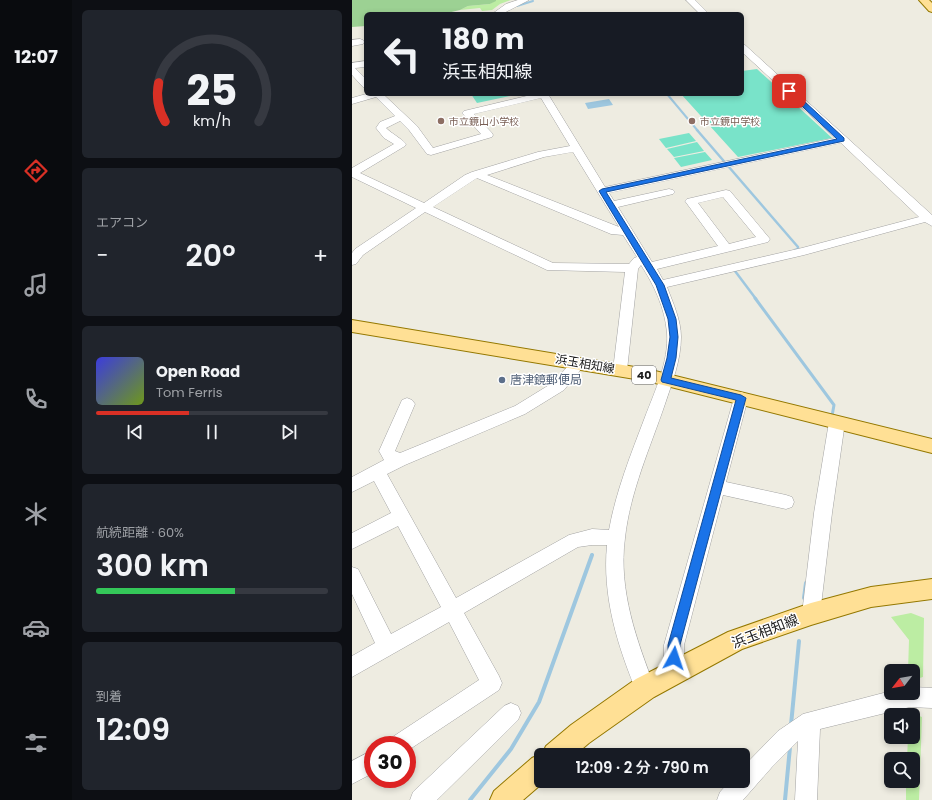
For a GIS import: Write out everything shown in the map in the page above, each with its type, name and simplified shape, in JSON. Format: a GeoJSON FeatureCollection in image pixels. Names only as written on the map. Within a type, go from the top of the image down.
{"type":"FeatureCollection","features":[{"type":"Feature","properties":{"kind":"main road"},"geometry":{"type":"LineString","coordinates":[[924,0],[932,9]]}},
{"type":"Feature","properties":{"kind":"main road","name":"浜玉相知線"},"geometry":{"type":"LineString","coordinates":[[352,326],[620,370],[741,398],[932,446]]}},
{"type":"Feature","properties":{"kind":"main road","name":"浜玉相知線"},"geometry":{"type":"LineString","coordinates":[[563,748],[580,734],[645,688],[736,640],[811,614],[871,598],[932,589]]}},
{"type":"Feature","properties":{"kind":"main road"},"geometry":{"type":"LineString","coordinates":[[503,800],[534,773]]}},
{"type":"Feature","properties":{"kind":"street"},"geometry":{"type":"LineString","coordinates":[[499,12],[509,6],[526,0]]}},
{"type":"Feature","properties":{"kind":"street"},"geometry":{"type":"LineString","coordinates":[[690,0],[703,12]]}},
{"type":"Feature","properties":{"kind":"street"},"geometry":{"type":"LineString","coordinates":[[744,50],[930,220]]}},
{"type":"Feature","properties":{"kind":"street"},"geometry":{"type":"LineString","coordinates":[[352,66],[364,64]]}},
{"type":"Feature","properties":{"kind":"street"},"geometry":{"type":"LineString","coordinates":[[352,70],[364,83]]}},
{"type":"Feature","properties":{"kind":"street"},"geometry":{"type":"LineString","coordinates":[[352,101],[370,96]]}},
{"type":"Feature","properties":{"kind":"street"},"geometry":{"type":"LineString","coordinates":[[379,96],[413,128],[431,152],[488,135],[466,112],[538,96]]}},
{"type":"Feature","properties":{"kind":"street"},"geometry":{"type":"LineString","coordinates":[[544,96],[660,285],[672,319],[674,337],[666,380],[628,488],[616,538],[616,571],[620,607],[629,647],[645,688]]}},
{"type":"Feature","properties":{"kind":"street"},"geometry":{"type":"LineString","coordinates":[[352,173],[401,144],[388,136],[381,126],[401,117]]}},
{"type":"Feature","properties":{"kind":"street"},"geometry":{"type":"LineString","coordinates":[[602,191],[842,140]]}},
{"type":"Feature","properties":{"kind":"street"},"geometry":{"type":"LineString","coordinates":[[352,261],[359,252],[476,174],[542,154],[576,148]]}},
{"type":"Feature","properties":{"kind":"street"},"geometry":{"type":"LineString","coordinates":[[352,173],[551,268],[632,268]]}},
{"type":"Feature","properties":{"kind":"street"},"geometry":{"type":"LineString","coordinates":[[476,174],[615,231],[627,231]]}},
{"type":"Feature","properties":{"kind":"street"},"geometry":{"type":"LineString","coordinates":[[611,205],[669,192]]}},
{"type":"Feature","properties":{"kind":"street"},"geometry":{"type":"LineString","coordinates":[[620,370],[632,268],[637,261],[646,263],[726,248],[764,239],[726,193],[691,201],[726,248]]}},
{"type":"Feature","properties":{"kind":"street"},"geometry":{"type":"LineString","coordinates":[[660,285],[930,220]]}},
{"type":"Feature","properties":{"kind":"street"},"geometry":{"type":"LineString","coordinates":[[352,485],[378,473],[383,468],[399,460],[520,410],[559,386],[579,363]]}},
{"type":"Feature","properties":{"kind":"street"},"geometry":{"type":"LineString","coordinates":[[674,672],[674,645],[718,488],[741,398]]}},
{"type":"Feature","properties":{"kind":"street"},"geometry":{"type":"LineString","coordinates":[[399,460],[389,455],[387,451],[407,404]]}},
{"type":"Feature","properties":{"kind":"street"},"geometry":{"type":"LineString","coordinates":[[811,614],[823,513],[837,422]]}},
{"type":"Feature","properties":{"kind":"street"},"geometry":{"type":"LineString","coordinates":[[378,473],[492,683],[412,736]]}},
{"type":"Feature","properties":{"kind":"street"},"geometry":{"type":"LineString","coordinates":[[718,488],[786,502]]}},
{"type":"Feature","properties":{"kind":"street"},"geometry":{"type":"LineString","coordinates":[[352,541],[402,516]]}},
{"type":"Feature","properties":{"kind":"street"},"geometry":{"type":"LineString","coordinates":[[352,667],[574,540],[592,537],[616,538]]}},
{"type":"Feature","properties":{"kind":"street"},"geometry":{"type":"LineString","coordinates":[[352,575],[387,647]]}},
{"type":"Feature","properties":{"kind":"street"},"geometry":{"type":"LineString","coordinates":[[728,800],[764,759],[797,729],[910,697],[932,698]]}},
{"type":"Feature","properties":{"kind":"street"},"geometry":{"type":"LineString","coordinates":[[421,800],[511,713]]}},
{"type":"Feature","properties":{"kind":"street"},"geometry":{"type":"LineString","coordinates":[[797,729],[806,800]]}},
{"type":"Feature","properties":{"kind":"street"},"geometry":{"type":"LineString","coordinates":[[352,774],[364,767]]}},
{"type":"Feature","properties":{"kind":"green space"},"geometry":{"type":"Polygon","coordinates":[[[352,0],[496,0],[490,4],[468,6],[452,12],[364,12],[364,26],[352,27],[352,0]]]}},
{"type":"Feature","properties":{"kind":"green space"},"geometry":{"type":"Polygon","coordinates":[[[496,0],[511,0],[500,4],[492,10],[482,11],[480,8],[460,10],[468,6],[490,4],[496,0]]]}},
{"type":"Feature","properties":{"kind":"green space"},"geometry":{"type":"Polygon","coordinates":[[[757,69],[832,138],[738,157],[683,96],[744,96],[744,71],[757,69]]]}},
{"type":"Feature","properties":{"kind":"green space"},"geometry":{"type":"Polygon","coordinates":[[[472,96],[510,96],[477,103],[472,96]]]}},
{"type":"Feature","properties":{"kind":"green space"},"geometry":{"type":"Polygon","coordinates":[[[689,133],[696,141],[666,148],[659,139],[689,133]]]}},
{"type":"Feature","properties":{"kind":"green space"},"geometry":{"type":"Polygon","coordinates":[[[697,142],[704,151],[674,157],[667,149],[697,142]]]}},
{"type":"Feature","properties":{"kind":"green space"},"geometry":{"type":"Polygon","coordinates":[[[705,152],[712,160],[681,167],[674,158],[705,152]]]}},
{"type":"Feature","properties":{"kind":"green space"},"geometry":{"type":"Polygon","coordinates":[[[911,613],[924,618],[923,677],[920,678],[920,664],[908,664],[909,640],[891,617],[911,613]]]}},
{"type":"Feature","properties":{"kind":"green space"},"geometry":{"type":"Polygon","coordinates":[[[920,716],[922,717],[920,772],[920,752],[907,752],[908,744],[920,744],[920,716]]]}},
{"type":"Feature","properties":{"kind":"green space"},"geometry":{"type":"Polygon","coordinates":[[[906,788],[919,788],[919,800],[906,800],[906,788]]]}},
{"type":"Feature","properties":{"kind":"water"},"geometry":{"type":"Polygon","coordinates":[[[609,99],[613,105],[588,109],[585,103],[609,99]]]}},
{"type":"Feature","properties":{"kind":"waterway"},"geometry":{"type":"LineString","coordinates":[[517,6],[533,1]]}},
{"type":"Feature","properties":{"kind":"waterway"},"geometry":{"type":"LineString","coordinates":[[669,96],[698,131]]}},
{"type":"Feature","properties":{"kind":"waterway"},"geometry":{"type":"LineString","coordinates":[[697,130],[798,247],[798,249],[795,250]]}},
{"type":"Feature","properties":{"kind":"waterway"},"geometry":{"type":"LineString","coordinates":[[735,271],[756,299]]}},
{"type":"Feature","properties":{"kind":"waterway"},"geometry":{"type":"LineString","coordinates":[[755,298],[834,405],[832,416]]}},
{"type":"Feature","properties":{"kind":"waterway"},"geometry":{"type":"LineString","coordinates":[[470,800],[511,749],[539,702],[592,555]]}},
{"type":"Feature","properties":{"kind":"waterway"},"geometry":{"type":"LineString","coordinates":[[804,598],[806,583]]}},
{"type":"Feature","properties":{"kind":"waterway"},"geometry":{"type":"LineString","coordinates":[[791,725],[799,641]]}},
{"type":"Feature","properties":{"kind":"waterway"},"geometry":{"type":"LineString","coordinates":[[785,800],[790,747]]}},
{"type":"Feature","properties":{"kind":"place","name":"市立鏡山小学校"},"geometry":{"type":"Point","coordinates":[441,121]}},
{"type":"Feature","properties":{"kind":"place","name":"市立鏡中学校"},"geometry":{"type":"Point","coordinates":[692,121]}},
{"type":"Feature","properties":{"kind":"place","name":"唐津鏡郵便局"},"geometry":{"type":"Point","coordinates":[502,380]}},
{"type":"Feature","properties":{"kind":"route"},"geometry":{"type":"LineString","coordinates":[[674,658],[674,645],[718,488],[741,398],[666,380],[674,337],[672,319],[660,285],[602,191],[842,140],[789,91]]}}]}
